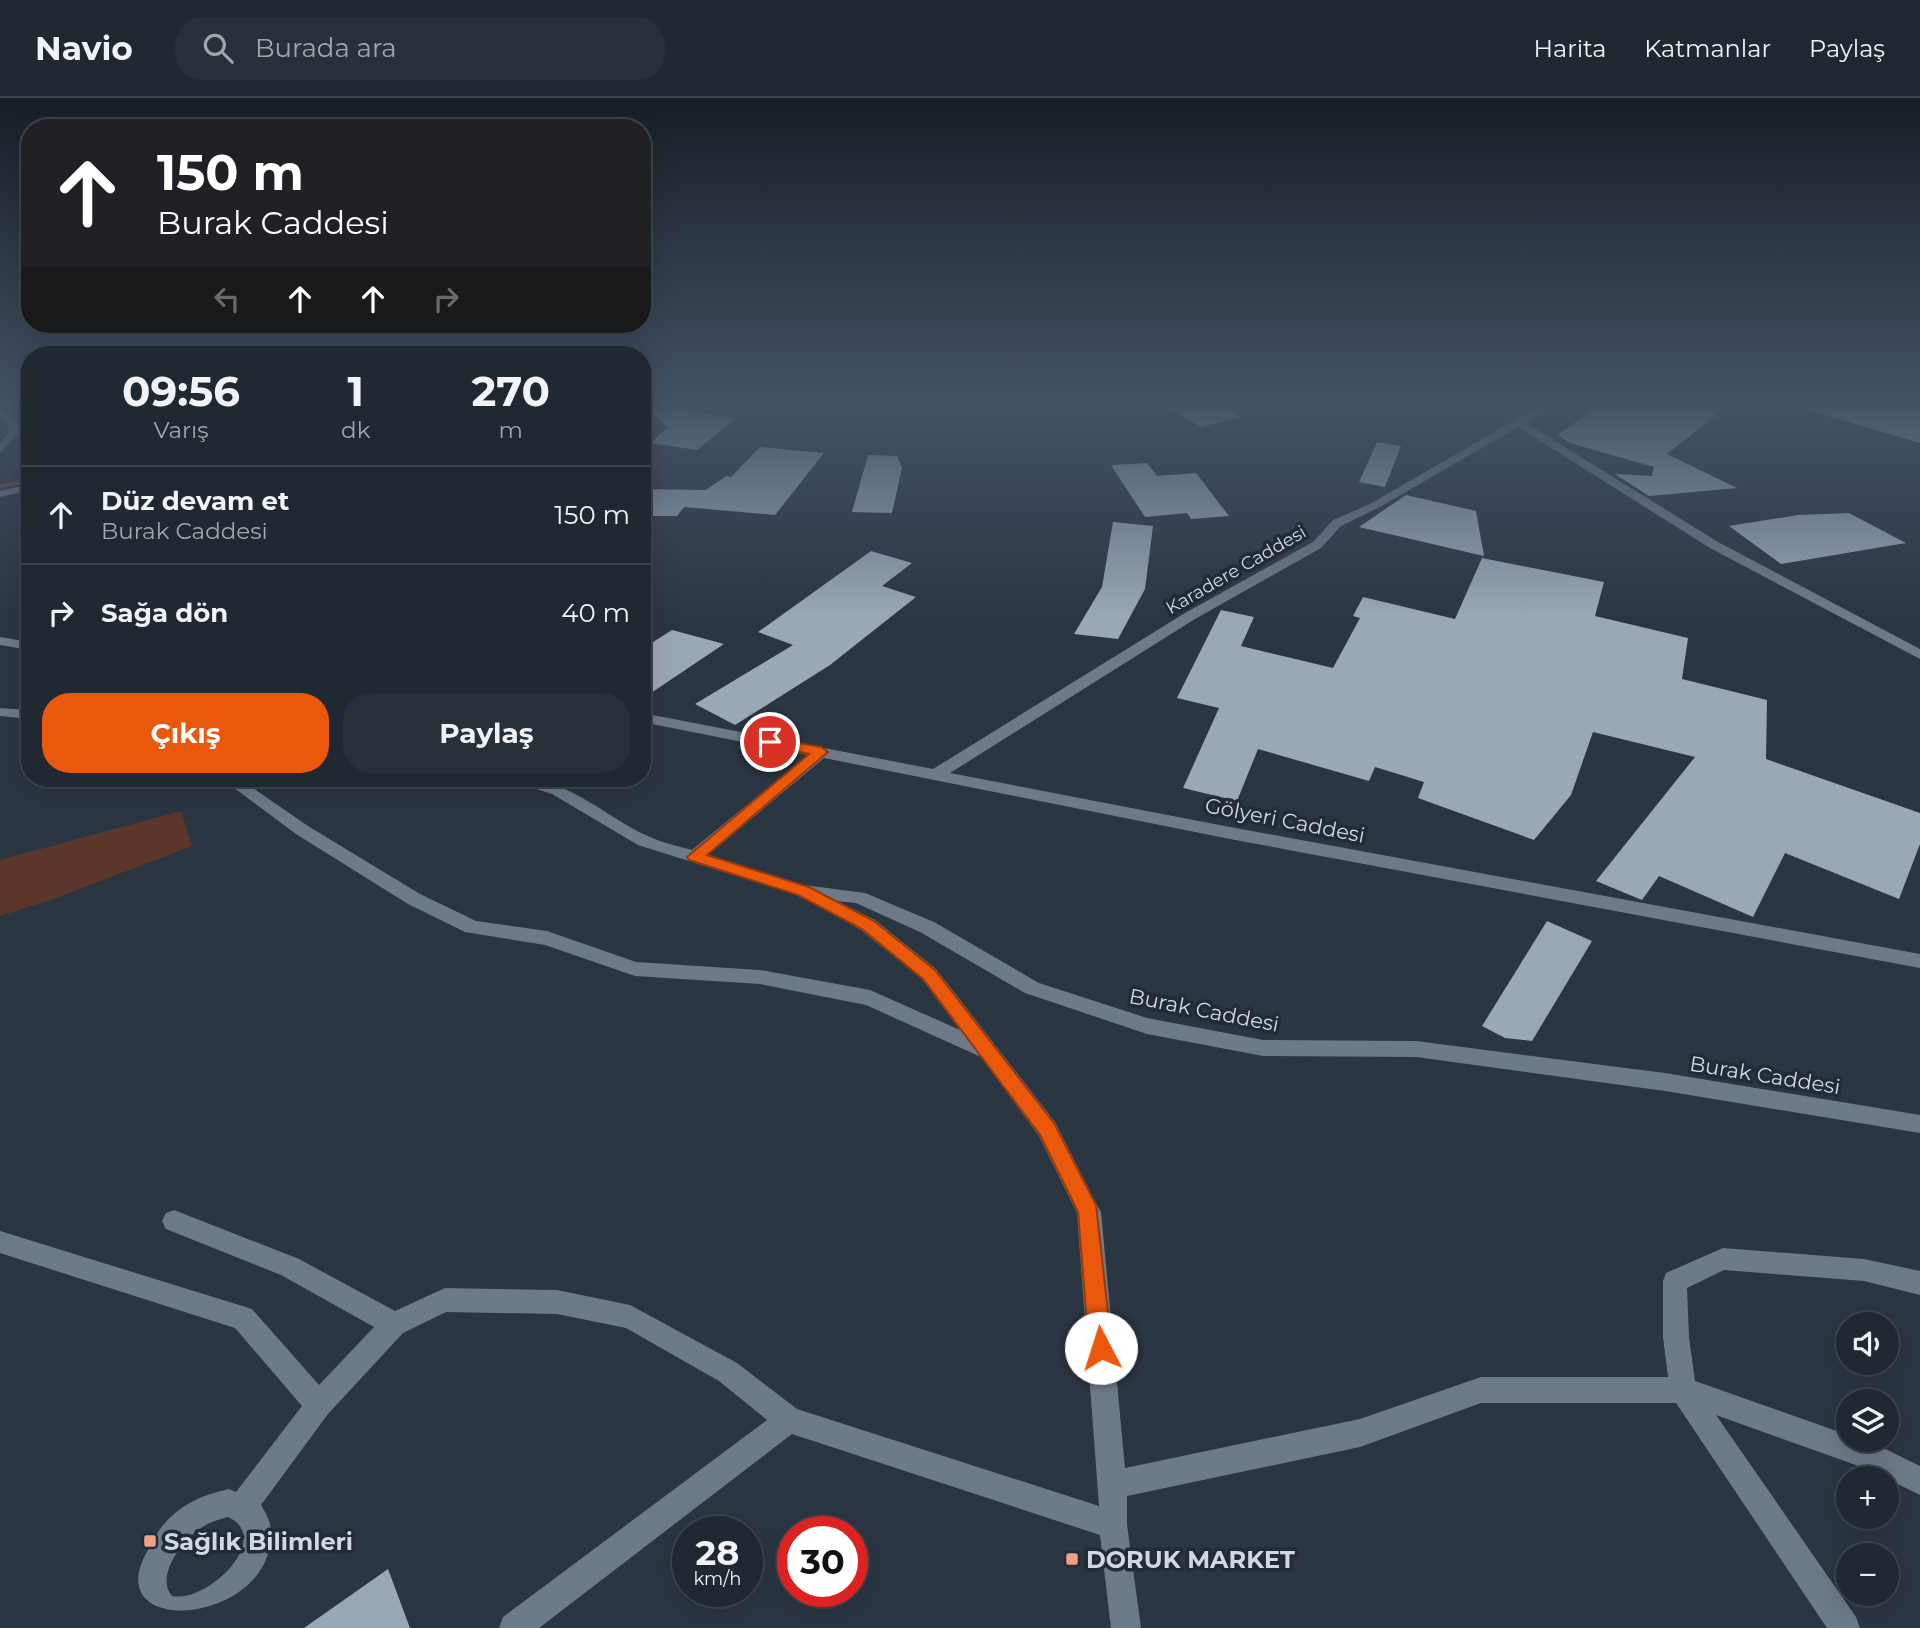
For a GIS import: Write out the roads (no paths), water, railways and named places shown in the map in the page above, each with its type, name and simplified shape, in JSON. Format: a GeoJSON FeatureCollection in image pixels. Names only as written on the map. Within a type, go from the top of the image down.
{"type":"FeatureCollection","features":[{"type":"Feature","properties":{"kind":"street","name":"Karadere Caddesi"},"geometry":{"type":"LineString","coordinates":[[937,774],[1190,616],[1317,545],[1336,523],[1374,506],[1431,473]]}},
{"type":"Feature","properties":{"kind":"street"},"geometry":{"type":"LineString","coordinates":[[1600,473],[1714,545],[1920,655]]}},
{"type":"Feature","properties":{"kind":"street"},"geometry":{"type":"LineString","coordinates":[[0,494],[21,489]]}},
{"type":"Feature","properties":{"kind":"street"},"geometry":{"type":"LineString","coordinates":[[0,641],[21,644]]}},
{"type":"Feature","properties":{"kind":"street"},"geometry":{"type":"LineString","coordinates":[[0,712],[21,714]]}},
{"type":"Feature","properties":{"kind":"street","name":"Gölyeri Caddesi"},"geometry":{"type":"LineString","coordinates":[[651,719],[1230,833],[1920,961]]}},
{"type":"Feature","properties":{"kind":"street"},"geometry":{"type":"LineString","coordinates":[[695,857],[821,752]]}},
{"type":"Feature","properties":{"kind":"street"},"geometry":{"type":"LineString","coordinates":[[241,787],[302,830],[403,892],[472,927],[547,938],[635,969],[760,977],[870,998],[991,1052]]}},
{"type":"Feature","properties":{"kind":"street","name":"Burak Caddesi"},"geometry":{"type":"LineString","coordinates":[[549,787],[644,841],[803,891],[859,897],[927,927],[1032,988],[1147,1026],[1263,1048],[1416,1049],[1665,1082],[1920,1124]]}},
{"type":"Feature","properties":{"kind":"street"},"geometry":{"type":"LineString","coordinates":[[803,891],[868,925],[929,974],[1047,1129],[1089,1212],[1113,1485],[1113,1525],[1126,1628]]}},
{"type":"Feature","properties":{"kind":"street"},"geometry":{"type":"LineString","coordinates":[[174,1221],[290,1267],[394,1324]]}},
{"type":"Feature","properties":{"kind":"street"},"geometry":{"type":"LineString","coordinates":[[0,1242],[243,1318],[319,1405]]}},
{"type":"Feature","properties":{"kind":"street"},"geometry":{"type":"LineString","coordinates":[[1845,1628],[1683,1390],[1676,1336],[1675,1281],[1723,1259],[1864,1270],[1920,1283]]}},
{"type":"Feature","properties":{"kind":"street"},"geometry":{"type":"LineString","coordinates":[[243,1506],[319,1405],[394,1324],[445,1300],[557,1302],[630,1317],[728,1372],[789,1420],[1113,1525]]}},
{"type":"Feature","properties":{"kind":"street"},"geometry":{"type":"LineString","coordinates":[[1113,1485],[1360,1433],[1481,1390],[1683,1390],[1874,1457],[1920,1480]]}},
{"type":"Feature","properties":{"kind":"street"},"geometry":{"type":"LineString","coordinates":[[514,1628],[789,1420]]}},
{"type":"Feature","properties":{"kind":"waterway"},"geometry":{"type":"LineString","coordinates":[[0,486],[21,482]]}},
{"type":"Feature","properties":{"kind":"place","name":"Sağlık Bilimleri"},"geometry":{"type":"Point","coordinates":[150,1541]}},
{"type":"Feature","properties":{"kind":"place","name":"DORUK MARKET"},"geometry":{"type":"Point","coordinates":[1072,1559]}}]}
